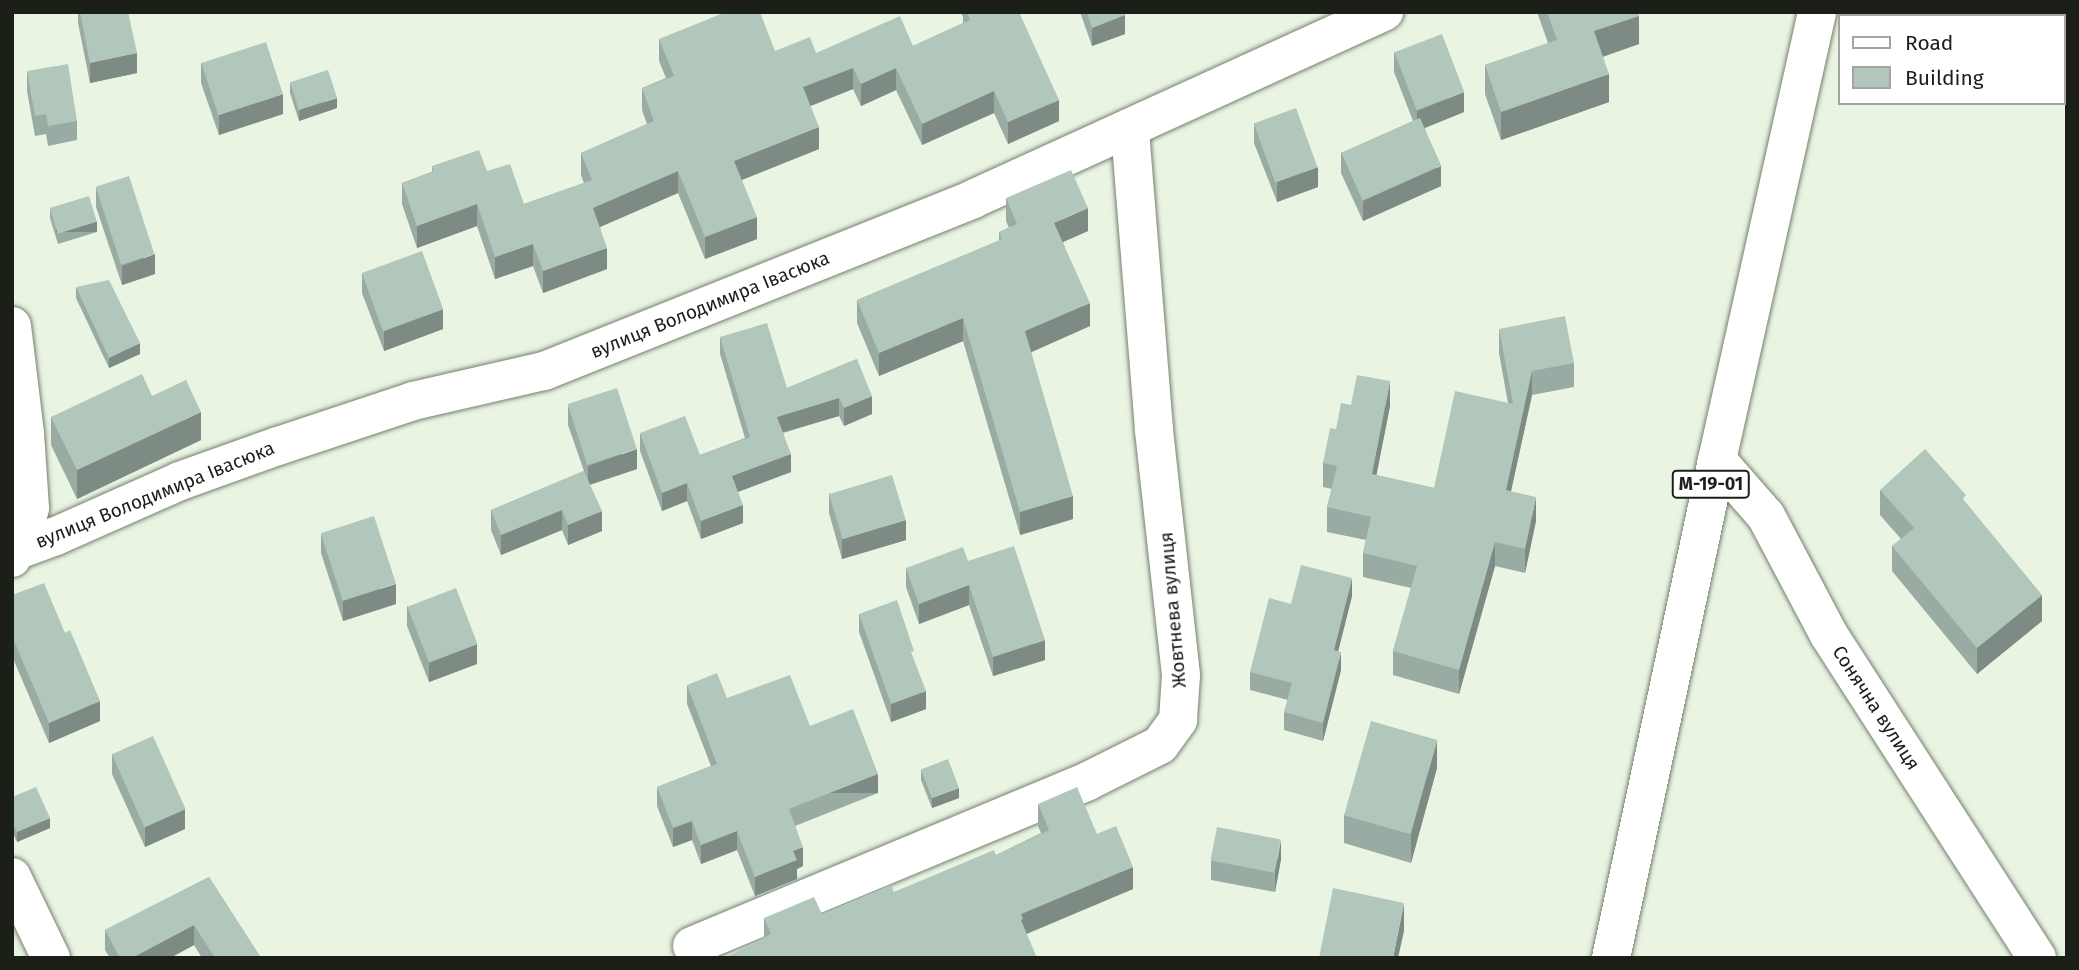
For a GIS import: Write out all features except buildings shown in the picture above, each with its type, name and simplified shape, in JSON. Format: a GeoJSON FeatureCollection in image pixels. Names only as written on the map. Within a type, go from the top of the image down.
{"type":"FeatureCollection","features":[{"type":"Feature","properties":{"kind":"street","name":"вулиця Володимира Івасюка"},"geometry":{"type":"LineString","coordinates":[[15,554],[180,481],[278,446],[413,401],[544,371],[894,232],[1384,12]]}},
{"type":"Feature","properties":{"kind":"street","name":"М-19-01"},"geometry":{"type":"LineString","coordinates":[[1611,958],[1717,460],[1817,12]]}},
{"type":"Feature","properties":{"kind":"street","name":"Жовтнева вулиця"},"geometry":{"type":"LineString","coordinates":[[692,946],[1088,781],[1160,745],[1178,720],[1181,675],[1154,429],[1130,128]]}},
{"type":"Feature","properties":{"kind":"street"},"geometry":{"type":"LineString","coordinates":[[12,326],[25,433],[30,508],[15,554]]}},
{"type":"Feature","properties":{"kind":"street","name":"Сонячна вулиця"},"geometry":{"type":"LineString","coordinates":[[1717,460],[1766,516],[1829,635],[2037,958]]}},
{"type":"Feature","properties":{"kind":"street"},"geometry":{"type":"LineString","coordinates":[[12,877],[51,958]]}}]}
